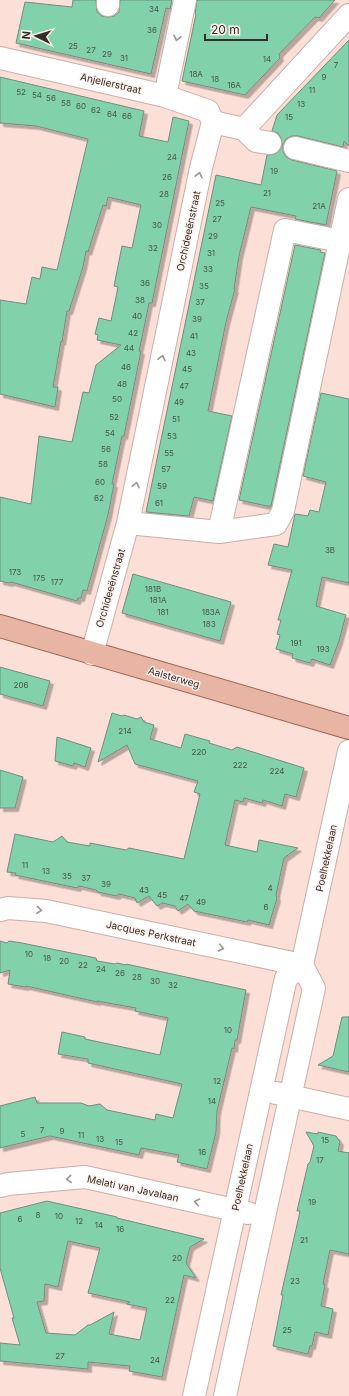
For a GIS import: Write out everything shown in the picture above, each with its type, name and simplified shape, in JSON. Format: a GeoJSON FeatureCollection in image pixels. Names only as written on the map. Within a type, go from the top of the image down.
{"type":"FeatureCollection","features":[{"type":"Feature","properties":{"kind":"main road","name":"Aalsterweg"},"geometry":{"type":"LineString","coordinates":[[0,626],[349,728]]}},
{"type":"Feature","properties":{"kind":"street"},"geometry":{"type":"LineString","coordinates":[[165,96],[185,0]]}},
{"type":"Feature","properties":{"kind":"street"},"geometry":{"type":"LineString","coordinates":[[244,128],[349,15]]}},
{"type":"Feature","properties":{"kind":"street","name":"Anjelierstraat"},"geometry":{"type":"LineString","coordinates":[[0,58],[165,96],[208,111],[213,122]]}},
{"type":"Feature","properties":{"kind":"street"},"geometry":{"type":"LineString","coordinates":[[213,122],[244,128],[256,141],[270,143]]}},
{"type":"Feature","properties":{"kind":"street","name":"Orchideeënstraat"},"geometry":{"type":"LineString","coordinates":[[92,654],[128,523],[201,168],[213,122]]}},
{"type":"Feature","properties":{"kind":"street"},"geometry":{"type":"LineString","coordinates":[[295,148],[349,161]]}},
{"type":"Feature","properties":{"kind":"street"},"geometry":{"type":"LineString","coordinates":[[128,523],[219,532],[276,524],[283,511],[349,199]]}},
{"type":"Feature","properties":{"kind":"street"},"geometry":{"type":"LineString","coordinates":[[219,532],[285,230],[340,241]]}},
{"type":"Feature","properties":{"kind":"street","name":"Poelhekkelaan"},"geometry":{"type":"LineString","coordinates":[[194,1396],[286,978],[302,965],[349,751]]}},
{"type":"Feature","properties":{"kind":"street","name":"Jacques Perkstraat"},"geometry":{"type":"LineString","coordinates":[[0,910],[8,908],[46,911],[302,965]]}},
{"type":"Feature","properties":{"kind":"street"},"geometry":{"type":"LineString","coordinates":[[225,1396],[314,988],[302,965]]}},
{"type":"Feature","properties":{"kind":"street"},"geometry":{"type":"LineString","coordinates":[[261,1090],[349,1109]]}},
{"type":"Feature","properties":{"kind":"street","name":"Melati van Javalaan"},"geometry":{"type":"LineString","coordinates":[[0,1186],[85,1177],[264,1217]]}},
{"type":"Feature","properties":{"kind":"building"},"geometry":{"type":"Polygon","coordinates":[[[73,0],[96,0],[97,12],[102,16],[108,17],[114,16],[119,12],[120,0],[172,0],[170,9],[166,8],[151,74],[16,43],[25,2],[72,7],[73,0]]]}},
{"type":"Feature","properties":{"kind":"building"},"geometry":{"type":"Polygon","coordinates":[[[197,0],[335,0],[319,18],[315,17],[279,54],[280,58],[245,95],[182,81],[196,14],[197,0]]]}},
{"type":"Feature","properties":{"kind":"building"},"geometry":{"type":"Polygon","coordinates":[[[349,40],[349,146],[344,141],[343,147],[298,136],[292,136],[286,139],[283,145],[283,151],[286,157],[292,160],[337,171],[326,225],[295,219],[296,216],[251,207],[239,256],[235,289],[226,322],[208,411],[232,416],[213,501],[194,497],[189,516],[146,512],[216,175],[261,185],[267,155],[275,154],[280,150],[282,145],[281,138],[278,133],[272,131],[277,115],[349,40]]]}},
{"type":"Feature","properties":{"kind":"building"},"geometry":{"type":"Polygon","coordinates":[[[0,77],[144,111],[139,136],[168,142],[173,117],[189,121],[152,303],[149,303],[139,351],[141,351],[124,436],[122,436],[112,484],[114,484],[108,515],[87,591],[83,590],[81,598],[78,598],[77,601],[11,582],[0,581],[0,497],[31,504],[39,436],[72,442],[83,392],[89,393],[96,365],[121,345],[97,340],[98,335],[95,334],[99,318],[111,321],[118,287],[114,286],[122,246],[132,248],[141,205],[108,197],[106,206],[103,205],[88,252],[86,251],[83,267],[69,311],[67,311],[53,387],[58,387],[55,407],[0,394],[0,300],[26,304],[32,277],[40,279],[42,267],[57,270],[88,139],[36,126],[0,123],[0,77]]]}},
{"type":"Feature","properties":{"kind":"building"},"geometry":{"type":"Polygon","coordinates":[[[295,245],[321,250],[320,252],[325,253],[271,506],[267,506],[239,500],[295,245]]]}},
{"type":"Feature","properties":{"kind":"building"},"geometry":{"type":"Polygon","coordinates":[[[321,393],[349,399],[349,583],[322,577],[316,606],[346,615],[339,641],[330,665],[312,659],[310,663],[292,658],[293,654],[276,649],[280,635],[277,634],[281,620],[278,620],[292,570],[268,565],[274,544],[288,547],[295,514],[308,516],[310,510],[319,512],[326,482],[303,476],[321,393]]]}},
{"type":"Feature","properties":{"kind":"building"},"geometry":{"type":"Polygon","coordinates":[[[133,574],[231,602],[220,641],[122,613],[133,574]]]}},
{"type":"Feature","properties":{"kind":"building"},"geometry":{"type":"Polygon","coordinates":[[[0,667],[50,681],[43,706],[0,694],[0,667]]]}},
{"type":"Feature","properties":{"kind":"building"},"geometry":{"type":"Polygon","coordinates":[[[112,713],[137,719],[141,717],[144,722],[154,725],[150,739],[181,748],[185,734],[210,741],[209,743],[232,750],[237,747],[304,768],[296,797],[285,794],[282,806],[263,800],[262,803],[244,798],[243,802],[235,800],[225,845],[257,852],[259,840],[298,848],[284,858],[276,895],[277,898],[269,925],[194,911],[188,904],[178,911],[175,906],[162,903],[157,906],[149,896],[137,903],[135,898],[119,894],[116,896],[79,886],[77,888],[7,872],[15,834],[53,842],[62,836],[67,842],[90,846],[90,843],[126,850],[129,848],[184,859],[200,794],[194,792],[198,781],[135,764],[127,745],[98,762],[112,713]]]}},
{"type":"Feature","properties":{"kind":"building"},"geometry":{"type":"Polygon","coordinates":[[[57,737],[91,748],[85,767],[74,763],[73,766],[55,761],[57,737]]]}},
{"type":"Feature","properties":{"kind":"building"},"geometry":{"type":"Polygon","coordinates":[[[0,770],[23,777],[15,808],[0,808],[0,770]]]}},
{"type":"Feature","properties":{"kind":"building"},"geometry":{"type":"Polygon","coordinates":[[[0,941],[7,943],[9,941],[22,943],[96,958],[97,961],[126,964],[246,990],[237,1040],[235,1040],[234,1049],[232,1048],[217,1111],[216,1132],[207,1169],[177,1162],[179,1155],[141,1148],[139,1155],[50,1136],[0,1148],[0,1106],[35,1097],[37,1103],[81,1103],[89,1106],[100,1104],[107,1110],[155,1120],[156,1114],[173,1118],[182,1084],[88,1063],[88,1059],[58,1054],[62,1032],[85,1037],[85,1039],[160,1055],[168,1018],[135,1011],[136,1008],[97,1002],[26,986],[8,984],[10,970],[0,973],[0,941]]]}},
{"type":"Feature","properties":{"kind":"building"},"geometry":{"type":"Polygon","coordinates":[[[342,1017],[349,1017],[349,1072],[318,1065],[333,1056],[342,1017]]]}},
{"type":"Feature","properties":{"kind":"building"},"geometry":{"type":"Polygon","coordinates":[[[306,1132],[318,1134],[318,1132],[336,1136],[340,1142],[338,1151],[349,1153],[349,1254],[330,1250],[323,1284],[325,1285],[321,1306],[333,1309],[328,1335],[315,1332],[312,1346],[310,1346],[308,1354],[273,1346],[283,1295],[281,1295],[300,1211],[297,1211],[308,1164],[310,1162],[314,1146],[306,1132]]]}},
{"type":"Feature","properties":{"kind":"building"},"geometry":{"type":"Polygon","coordinates":[[[47,1201],[204,1239],[190,1247],[186,1263],[196,1278],[184,1275],[162,1377],[129,1371],[130,1366],[88,1362],[88,1369],[0,1361],[0,1343],[20,1345],[0,1268],[0,1213],[47,1201]],[[68,1241],[58,1287],[45,1284],[44,1301],[37,1302],[46,1333],[75,1335],[88,1325],[114,1312],[109,1334],[140,1340],[147,1308],[127,1304],[130,1302],[88,1293],[100,1248],[68,1241]]]}}]}
